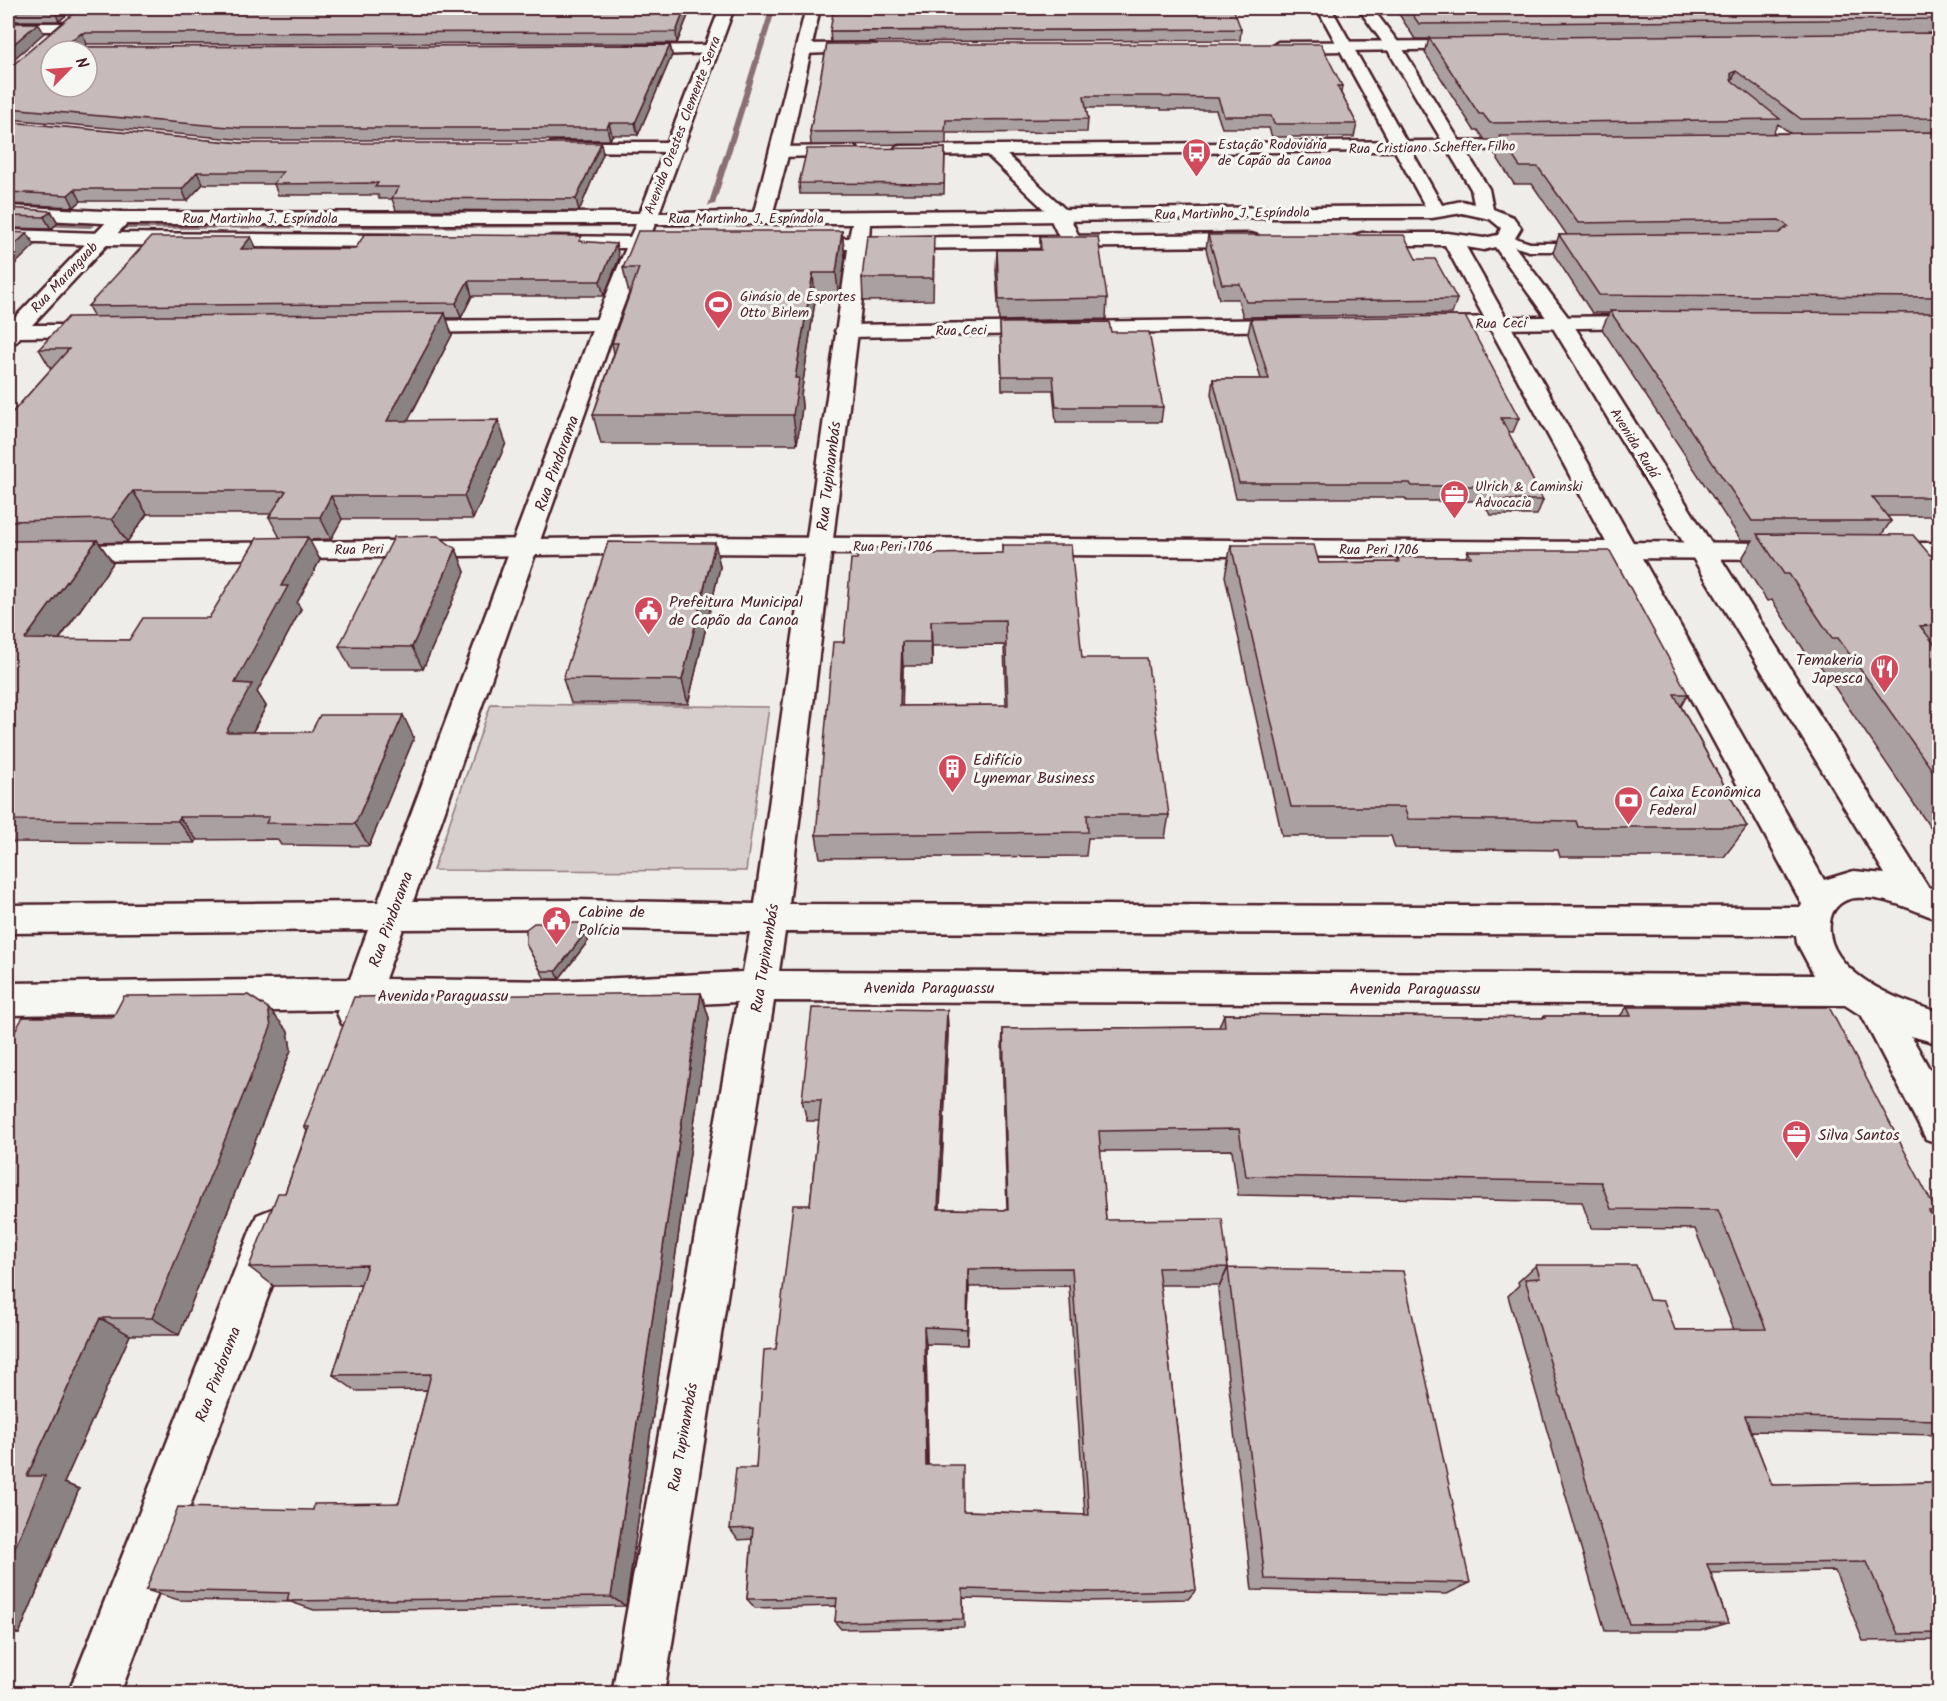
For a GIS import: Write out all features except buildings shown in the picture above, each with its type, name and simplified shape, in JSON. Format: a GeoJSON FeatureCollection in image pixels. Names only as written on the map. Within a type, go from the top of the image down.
{"type":"FeatureCollection","features":[{"type":"Feature","properties":{"kind":"main road","name":"Avenida Orestes Clemente Serra"},"geometry":{"type":"LineString","coordinates":[[642,230],[727,8]]}},
{"type":"Feature","properties":{"kind":"main road"},"geometry":{"type":"LineString","coordinates":[[762,218],[780,152],[813,8]]}},
{"type":"Feature","properties":{"kind":"main road"},"geometry":{"type":"LineString","coordinates":[[1324,8],[1434,211],[1426,221],[1429,228],[1450,239],[1499,323],[1624,550],[1815,912],[1815,943],[1829,967],[1863,998],[1913,1023],[1940,1028]]}},
{"type":"Feature","properties":{"kind":"main road"},"geometry":{"type":"LineString","coordinates":[[1365,8],[1393,46],[1480,189],[1484,210]]}},
{"type":"Feature","properties":{"kind":"main road"},"geometry":{"type":"LineString","coordinates":[[8,27],[66,24],[49,39]]}},
{"type":"Feature","properties":{"kind":"main road"},"geometry":{"type":"LineString","coordinates":[[1263,47],[1488,45]]}},
{"type":"Feature","properties":{"kind":"main road"},"geometry":{"type":"LineString","coordinates":[[804,49],[886,48]]}},
{"type":"Feature","properties":{"kind":"main road"},"geometry":{"type":"LineString","coordinates":[[615,51],[711,50]]}},
{"type":"Feature","properties":{"kind":"main road","name":"Rua Cristiano Scheffer Filho"},"geometry":{"type":"LineString","coordinates":[[886,151],[1558,145]]}},
{"type":"Feature","properties":{"kind":"main road"},"geometry":{"type":"LineString","coordinates":[[544,147],[675,147]]}},
{"type":"Feature","properties":{"kind":"main road"},"geometry":{"type":"LineString","coordinates":[[991,150],[1060,215],[1071,241]]}},
{"type":"Feature","properties":{"kind":"main road"},"geometry":{"type":"LineString","coordinates":[[780,152],[862,151]]}},
{"type":"Feature","properties":{"kind":"main road","name":"Rua Martinho J. Espíndola"},"geometry":{"type":"LineString","coordinates":[[776,244],[859,231],[1060,215],[1434,211],[1462,207],[1484,210]]}},
{"type":"Feature","properties":{"kind":"main road","name":"Avenida Rudá"},"geometry":{"type":"LineString","coordinates":[[1484,210],[1506,221],[1511,228],[1503,240],[1560,321],[1702,551],[1927,900]]}},
{"type":"Feature","properties":{"kind":"main road","name":"Rua Martinho J. Espíndola"},"geometry":{"type":"LineString","coordinates":[[8,212],[121,218],[642,230],[695,243]]}},
{"type":"Feature","properties":{"kind":"main road","name":"Rua Maranguab"},"geometry":{"type":"LineString","coordinates":[[9,333],[121,218]]}},
{"type":"Feature","properties":{"kind":"main road","name":"Rua Martinho J. Espíndola"},"geometry":{"type":"LineString","coordinates":[[530,242],[762,218],[859,231],[1071,241],[1271,240]]}},
{"type":"Feature","properties":{"kind":"main road","name":"Rua Pindorama"},"geometry":{"type":"LineString","coordinates":[[345,1039],[605,325],[642,230]]}},
{"type":"Feature","properties":{"kind":"main road","name":"Rua Tupinambás"},"geometry":{"type":"LineString","coordinates":[[638,1694],[760,986],[859,231]]}},
{"type":"Feature","properties":{"kind":"main road","name":"Rua Martinho J. Espíndola"},"geometry":{"type":"LineString","coordinates":[[8,236],[100,239],[422,241]]}},
{"type":"Feature","properties":{"kind":"main road"},"geometry":{"type":"LineString","coordinates":[[1341,239],[1450,239],[1472,244],[1503,240]]}},
{"type":"Feature","properties":{"kind":"main road","name":"Rua Ceci"},"geometry":{"type":"LineString","coordinates":[[1404,324],[1560,321],[1667,322]]}},
{"type":"Feature","properties":{"kind":"main road"},"geometry":{"type":"LineString","coordinates":[[380,328],[605,325]]}},
{"type":"Feature","properties":{"kind":"main road","name":"Rua Ceci"},"geometry":{"type":"LineString","coordinates":[[846,331],[1309,325]]}},
{"type":"Feature","properties":{"kind":"main road"},"geometry":{"type":"LineString","coordinates":[[9,333],[119,330]]}},
{"type":"Feature","properties":{"kind":"main road","name":"Rua Peri 1706"},"geometry":{"type":"LineString","coordinates":[[819,545],[1821,551]]}},
{"type":"Feature","properties":{"kind":"main road","name":"Rua Peri"},"geometry":{"type":"LineString","coordinates":[[8,554],[526,546],[819,545]]}},
{"type":"Feature","properties":{"kind":"main road"},"geometry":{"type":"LineString","coordinates":[[1856,551],[1940,551]]}},
{"type":"Feature","properties":{"kind":"main road"},"geometry":{"type":"LineString","coordinates":[[8,919],[574,914],[770,918],[1815,912],[1834,891],[1857,884],[1885,886],[1927,900]]}},
{"type":"Feature","properties":{"kind":"main road","name":"Avenida Paraguassu"},"geometry":{"type":"LineString","coordinates":[[8,999],[362,994],[557,996],[760,986],[1863,998]]}},
{"type":"Feature","properties":{"kind":"main road"},"geometry":{"type":"LineString","coordinates":[[1863,998],[1940,1126]]}},
{"type":"Feature","properties":{"kind":"main road","name":"Rua Pindorama"},"geometry":{"type":"LineString","coordinates":[[94,1694],[286,1194]]}},
{"type":"Feature","properties":{"kind":"lane"},"geometry":{"type":"LineString","coordinates":[[1503,240],[1539,248],[1593,247]]}},
{"type":"Feature","properties":{"kind":"shaded area"},"geometry":{"type":"Polygon","coordinates":[[[491,704],[769,707],[746,871],[433,870],[491,704]]]}},
{"type":"Feature","properties":{"kind":"waterway"},"geometry":{"type":"LineString","coordinates":[[711,204],[773,8]]}},
{"type":"Feature","properties":{"kind":"waterway"},"geometry":{"type":"LineString","coordinates":[[8,223],[90,226]]}},
{"type":"Feature","properties":{"kind":"waterway"},"geometry":{"type":"LineString","coordinates":[[126,227],[624,225]]}},
{"type":"Feature","properties":{"kind":"waterway"},"geometry":{"type":"LineString","coordinates":[[659,225],[702,225]]}},
{"type":"Feature","properties":{"kind":"place","name":"Estação Rodoviária de Capão da Canoa"},"geometry":{"type":"Point","coordinates":[1197,178]}},
{"type":"Feature","properties":{"kind":"place","name":"Ginásio de Esportes Otto Birlem"},"geometry":{"type":"Point","coordinates":[719,330]}},
{"type":"Feature","properties":{"kind":"place","name":"Ulrich & Caminski Advocacia"},"geometry":{"type":"Point","coordinates":[1454,520]}},
{"type":"Feature","properties":{"kind":"place","name":"Prefeitura Municipal de Capão da Canoa"},"geometry":{"type":"Point","coordinates":[648,636]}},
{"type":"Feature","properties":{"kind":"place","name":"Temakeria Japesca"},"geometry":{"type":"Point","coordinates":[1884,694]}},
{"type":"Feature","properties":{"kind":"place","name":"Edifício Lynemar Business"},"geometry":{"type":"Point","coordinates":[952,794]}},
{"type":"Feature","properties":{"kind":"place","name":"Caixa Econômica Federal"},"geometry":{"type":"Point","coordinates":[1628,826]}},
{"type":"Feature","properties":{"kind":"place","name":"Cabine de Polícia"},"geometry":{"type":"Point","coordinates":[557,946]}},
{"type":"Feature","properties":{"kind":"place","name":"Silva Santos"},"geometry":{"type":"Point","coordinates":[1797,1160]}}]}
